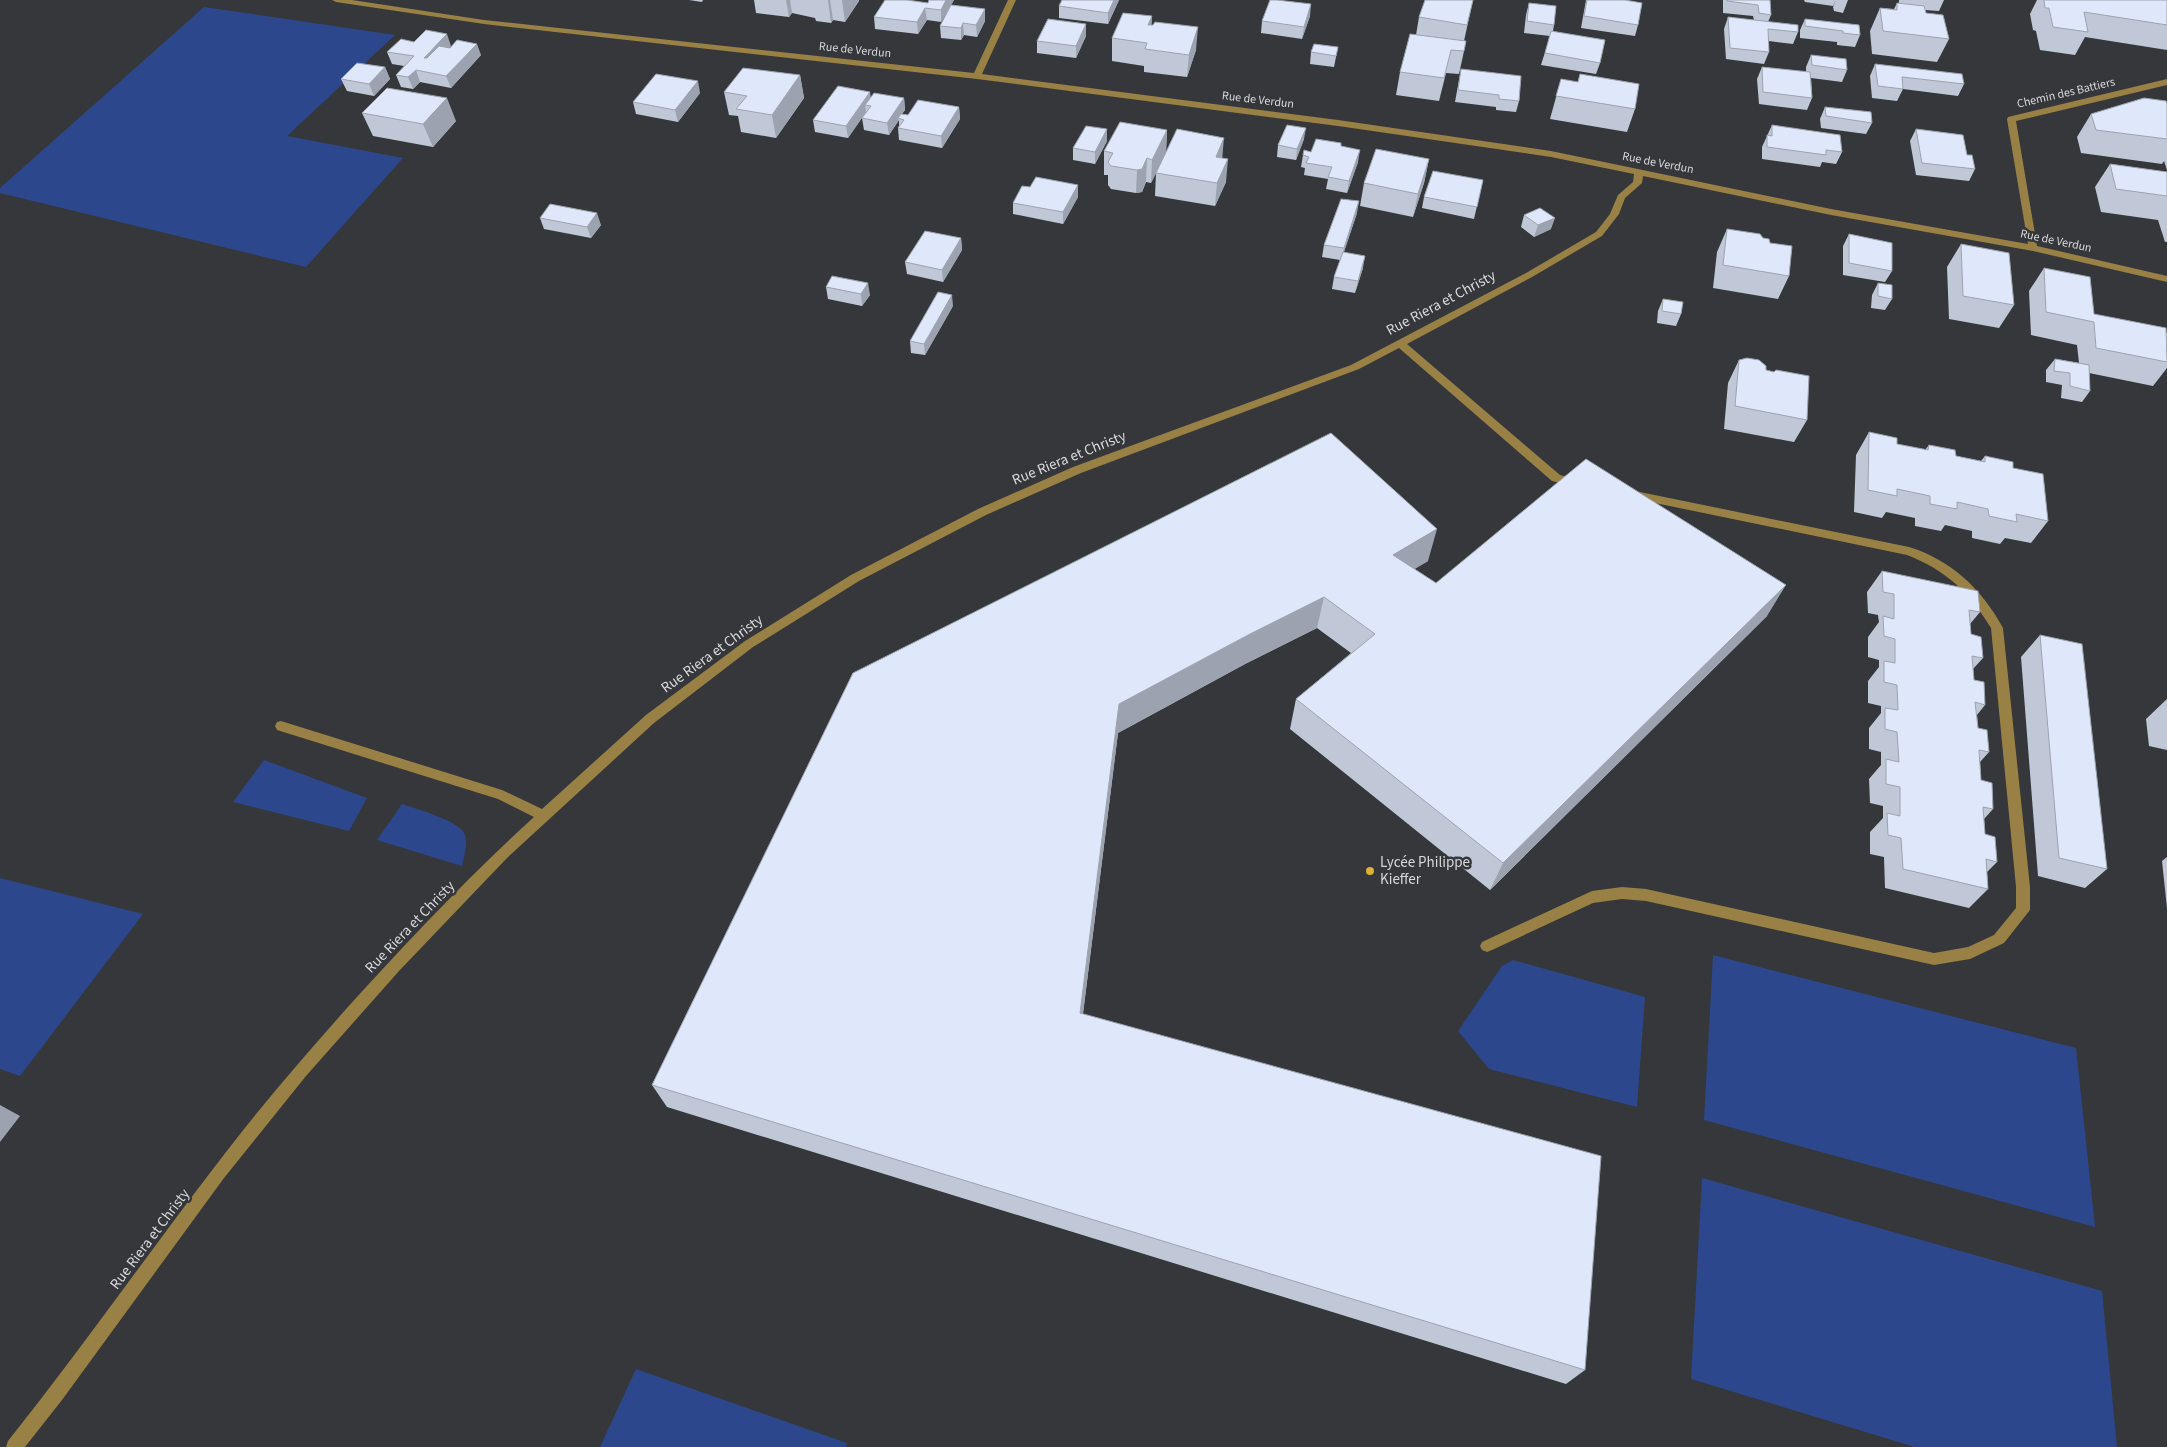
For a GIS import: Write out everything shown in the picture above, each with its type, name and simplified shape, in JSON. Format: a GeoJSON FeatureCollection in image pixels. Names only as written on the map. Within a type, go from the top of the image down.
{"type":"FeatureCollection","features":[{"type":"Feature","properties":{"kind":"street","name":"Rue de Verdun"},"geometry":{"type":"LineString","coordinates":[[336,0],[484,22],[977,76],[1357,126],[1551,154],[1831,212],[2033,248],[2167,279]]}},
{"type":"Feature","properties":{"kind":"street"},"geometry":{"type":"LineString","coordinates":[[977,76],[1012,0]]}},
{"type":"Feature","properties":{"kind":"street","name":"Chemin des Battiers"},"geometry":{"type":"LineString","coordinates":[[2033,248],[2011,119],[2167,82]]}},
{"type":"Feature","properties":{"kind":"street","name":"Rue Riera et Christy"},"geometry":{"type":"LineString","coordinates":[[14,1447],[56,1394],[219,1173],[301,1071],[394,966],[542,816],[650,719],[749,644],[855,578],[982,512],[1077,470],[1355,367],[1529,275],[1599,234],[1614,214],[1621,197],[1637,183],[1639,172]]}},
{"type":"Feature","properties":{"kind":"street"},"geometry":{"type":"LineString","coordinates":[[1400,343],[1556,478],[1589,486]]}},
{"type":"Feature","properties":{"kind":"street"},"geometry":{"type":"LineString","coordinates":[[1487,946],[1592,897],[1622,894],[1646,895],[1934,959],[1970,953],[1999,939],[2023,910],[2022,877],[1997,628],[1985,607],[1963,583],[1936,562],[1909,551],[1618,492]]}},
{"type":"Feature","properties":{"kind":"street"},"geometry":{"type":"LineString","coordinates":[[282,726],[502,795],[542,816]]}},
{"type":"Feature","properties":{"kind":"shaded area"},"geometry":{"type":"Polygon","coordinates":[[[204,7],[395,35],[287,136],[403,158],[306,267],[0,193],[0,188],[204,7]]]}},
{"type":"Feature","properties":{"kind":"shaded area"},"geometry":{"type":"Polygon","coordinates":[[[264,760],[367,798],[349,831],[233,802],[264,760]]]}},
{"type":"Feature","properties":{"kind":"shaded area"},"geometry":{"type":"Polygon","coordinates":[[[402,804],[447,820],[462,830],[466,843],[462,866],[377,840],[402,804]]]}},
{"type":"Feature","properties":{"kind":"shaded area"},"geometry":{"type":"Polygon","coordinates":[[[0,878],[143,914],[20,1076],[0,1069],[0,878]]]}},
{"type":"Feature","properties":{"kind":"shaded area"},"geometry":{"type":"Polygon","coordinates":[[[1713,955],[2076,1048],[2095,1227],[1704,1120],[1713,955]]]}},
{"type":"Feature","properties":{"kind":"shaded area"},"geometry":{"type":"Polygon","coordinates":[[[1513,960],[1645,997],[1637,1107],[1489,1069],[1458,1031],[1502,966],[1513,960]]]}},
{"type":"Feature","properties":{"kind":"shaded area"},"geometry":{"type":"Polygon","coordinates":[[[1702,1178],[2102,1291],[2117,1447],[1915,1447],[1691,1379],[1702,1178]]]}},
{"type":"Feature","properties":{"kind":"shaded area"},"geometry":{"type":"Polygon","coordinates":[[[636,1369],[847,1443],[846,1447],[600,1447],[636,1369]]]}},
{"type":"Feature","properties":{"kind":"building"},"geometry":{"type":"Polygon","coordinates":[[[885,0],[907,0],[928,3],[929,0],[946,0],[941,10],[925,8],[917,22],[874,17],[885,0]]]}},
{"type":"Feature","properties":{"kind":"building"},"geometry":{"type":"Polygon","coordinates":[[[1062,0],[1114,0],[1108,13],[1059,6],[1062,0]]]}},
{"type":"Feature","properties":{"kind":"building"},"geometry":{"type":"Polygon","coordinates":[[[1270,0],[1311,4],[1304,27],[1262,21],[1270,0]]]}},
{"type":"Feature","properties":{"kind":"building"},"geometry":{"type":"Polygon","coordinates":[[[1425,0],[1473,0],[1467,25],[1419,17],[1425,0]]]}},
{"type":"Feature","properties":{"kind":"building"},"geometry":{"type":"Polygon","coordinates":[[[1587,0],[1625,0],[1642,3],[1638,25],[1584,16],[1587,0]]]}},
{"type":"Feature","properties":{"kind":"building"},"geometry":{"type":"Polygon","coordinates":[[[1727,0],[1770,0],[1771,15],[1759,13],[1758,5],[1727,0]]]}},
{"type":"Feature","properties":{"kind":"building"},"geometry":{"type":"Polygon","coordinates":[[[2044,0],[2167,0],[2167,25],[2084,12],[2088,32],[2053,27],[2049,8],[2045,8],[2044,0]]]}},
{"type":"Feature","properties":{"kind":"building"},"geometry":{"type":"Polygon","coordinates":[[[1529,3],[1556,6],[1554,25],[1527,21],[1529,3]]]}},
{"type":"Feature","properties":{"kind":"building"},"geometry":{"type":"Polygon","coordinates":[[[1897,3],[1924,6],[1926,13],[1943,15],[1949,39],[1883,31],[1880,8],[1897,10],[1897,3]]]}},
{"type":"Feature","properties":{"kind":"building"},"geometry":{"type":"Polygon","coordinates":[[[951,5],[985,9],[976,25],[963,23],[961,28],[940,26],[951,5]]]}},
{"type":"Feature","properties":{"kind":"building"},"geometry":{"type":"Polygon","coordinates":[[[1123,13],[1152,16],[1148,25],[1153,25],[1155,22],[1198,27],[1189,55],[1145,49],[1147,43],[1112,38],[1123,13]]]}},
{"type":"Feature","properties":{"kind":"building"},"geometry":{"type":"Polygon","coordinates":[[[1728,17],[1798,25],[1798,32],[1768,29],[1769,52],[1730,48],[1728,17]]]}},
{"type":"Feature","properties":{"kind":"building"},"geometry":{"type":"Polygon","coordinates":[[[1048,19],[1086,24],[1076,46],[1037,41],[1048,19]]]}},
{"type":"Feature","properties":{"kind":"building"},"geometry":{"type":"Polygon","coordinates":[[[1805,19],[1859,25],[1860,35],[1805,26],[1805,19]]]}},
{"type":"Feature","properties":{"kind":"building"},"geometry":{"type":"Polygon","coordinates":[[[426,30],[447,34],[424,58],[427,58],[439,46],[450,48],[457,40],[477,44],[446,76],[416,70],[408,77],[396,75],[414,56],[387,52],[401,39],[414,42],[426,30]]]}},
{"type":"Feature","properties":{"kind":"building"},"geometry":{"type":"Polygon","coordinates":[[[1551,31],[1605,40],[1600,63],[1545,53],[1551,31]]]}},
{"type":"Feature","properties":{"kind":"building"},"geometry":{"type":"Polygon","coordinates":[[[1410,34],[1466,41],[1464,51],[1451,50],[1444,78],[1400,72],[1410,34]]]}},
{"type":"Feature","properties":{"kind":"building"},"geometry":{"type":"Polygon","coordinates":[[[1314,44],[1338,47],[1336,56],[1311,52],[1314,44]]]}},
{"type":"Feature","properties":{"kind":"building"},"geometry":{"type":"Polygon","coordinates":[[[1811,55],[1846,59],[1847,70],[1812,65],[1811,55]]]}},
{"type":"Feature","properties":{"kind":"building"},"geometry":{"type":"Polygon","coordinates":[[[357,63],[385,67],[369,84],[341,79],[357,63]]]}},
{"type":"Feature","properties":{"kind":"building"},"geometry":{"type":"Polygon","coordinates":[[[1875,64],[1962,74],[1964,84],[1902,77],[1903,89],[1878,86],[1875,64]]]}},
{"type":"Feature","properties":{"kind":"building"},"geometry":{"type":"Polygon","coordinates":[[[1762,67],[1810,72],[1812,98],[1763,92],[1762,67]]]}},
{"type":"Feature","properties":{"kind":"building"},"geometry":{"type":"Polygon","coordinates":[[[743,68],[800,75],[772,115],[736,109],[747,96],[724,92],[743,68]]]}},
{"type":"Feature","properties":{"kind":"building"},"geometry":{"type":"Polygon","coordinates":[[[1461,69],[1521,76],[1519,101],[1499,99],[1499,95],[1458,90],[1461,69]]]}},
{"type":"Feature","properties":{"kind":"building"},"geometry":{"type":"Polygon","coordinates":[[[656,74],[698,81],[675,110],[633,102],[656,74]]]}},
{"type":"Feature","properties":{"kind":"building"},"geometry":{"type":"Polygon","coordinates":[[[1580,74],[1639,84],[1635,109],[1556,96],[1561,79],[1578,82],[1580,74]]]}},
{"type":"Feature","properties":{"kind":"building"},"geometry":{"type":"Polygon","coordinates":[[[838,86],[870,92],[846,126],[813,120],[838,86]]]}},
{"type":"Feature","properties":{"kind":"building"},"geometry":{"type":"Polygon","coordinates":[[[387,88],[447,98],[423,124],[362,113],[387,88]]]}},
{"type":"Feature","properties":{"kind":"building"},"geometry":{"type":"Polygon","coordinates":[[[874,93],[904,98],[887,123],[862,118],[871,106],[865,105],[874,93]]]}},
{"type":"Feature","properties":{"kind":"building"},"geometry":{"type":"Polygon","coordinates":[[[2144,98],[2166,101],[2167,139],[2096,130],[2091,114],[2144,98]]]}},
{"type":"Feature","properties":{"kind":"building"},"geometry":{"type":"Polygon","coordinates":[[[918,100],[959,107],[941,136],[898,128],[904,120],[898,118],[901,114],[908,115],[918,100]]]}},
{"type":"Feature","properties":{"kind":"building"},"geometry":{"type":"Polygon","coordinates":[[[1825,107],[1871,112],[1872,123],[1826,116],[1825,107]]]}},
{"type":"Feature","properties":{"kind":"building"},"geometry":{"type":"Polygon","coordinates":[[[1120,122],[1167,130],[1152,160],[1147,158],[1142,169],[1111,166],[1108,162],[1113,153],[1104,151],[1120,122]]]}},
{"type":"Feature","properties":{"kind":"building"},"geometry":{"type":"Polygon","coordinates":[[[1287,125],[1306,128],[1297,149],[1278,145],[1287,125]]]}},
{"type":"Feature","properties":{"kind":"building"},"geometry":{"type":"Polygon","coordinates":[[[1772,125],[1840,135],[1842,152],[1826,150],[1826,155],[1767,147],[1767,135],[1772,136],[1772,125]]]}},
{"type":"Feature","properties":{"kind":"building"},"geometry":{"type":"Polygon","coordinates":[[[1086,126],[1107,129],[1095,152],[1073,148],[1086,126]]]}},
{"type":"Feature","properties":{"kind":"building"},"geometry":{"type":"Polygon","coordinates":[[[1177,129],[1224,138],[1216,157],[1228,159],[1217,183],[1156,173],[1177,129]]]}},
{"type":"Feature","properties":{"kind":"building"},"geometry":{"type":"Polygon","coordinates":[[[1916,129],[1963,135],[1967,155],[1972,155],[1975,169],[1922,163],[1916,129]]]}},
{"type":"Feature","properties":{"kind":"building"},"geometry":{"type":"Polygon","coordinates":[[[1316,139],[1341,143],[1341,146],[1360,150],[1349,181],[1328,177],[1332,167],[1306,163],[1309,157],[1303,155],[1304,150],[1311,152],[1316,139]]]}},
{"type":"Feature","properties":{"kind":"building"},"geometry":{"type":"Polygon","coordinates":[[[1376,149],[1429,159],[1418,194],[1364,183],[1376,149]]]}},
{"type":"Feature","properties":{"kind":"building"},"geometry":{"type":"Polygon","coordinates":[[[2110,164],[2167,172],[2167,196],[2116,189],[2110,164]]]}},
{"type":"Feature","properties":{"kind":"building"},"geometry":{"type":"Polygon","coordinates":[[[1433,171],[1483,180],[1477,207],[1424,197],[1433,171]]]}},
{"type":"Feature","properties":{"kind":"building"},"geometry":{"type":"Polygon","coordinates":[[[1036,177],[1078,185],[1063,212],[1013,203],[1022,186],[1030,187],[1036,177]]]}},
{"type":"Feature","properties":{"kind":"building"},"geometry":{"type":"Polygon","coordinates":[[[1341,199],[1359,201],[1344,248],[1324,245],[1341,199]]]}},
{"type":"Feature","properties":{"kind":"building"},"geometry":{"type":"Polygon","coordinates":[[[550,204],[597,213],[587,227],[540,218],[550,204]]]}},
{"type":"Feature","properties":{"kind":"building"},"geometry":{"type":"Polygon","coordinates":[[[1540,208],[1555,218],[1538,225],[1524,215],[1540,208]]]}},
{"type":"Feature","properties":{"kind":"building"},"geometry":{"type":"Polygon","coordinates":[[[1727,229],[1760,234],[1763,238],[1769,239],[1770,243],[1792,246],[1789,276],[1723,265],[1727,229]]]}},
{"type":"Feature","properties":{"kind":"building"},"geometry":{"type":"Polygon","coordinates":[[[925,231],[961,238],[942,270],[905,262],[925,231]]]}},
{"type":"Feature","properties":{"kind":"building"},"geometry":{"type":"Polygon","coordinates":[[[1849,234],[1892,243],[1892,271],[1849,263],[1849,234]]]}},
{"type":"Feature","properties":{"kind":"building"},"geometry":{"type":"Polygon","coordinates":[[[1961,244],[2009,253],[2014,305],[1963,296],[1961,244]]]}},
{"type":"Feature","properties":{"kind":"building"},"geometry":{"type":"Polygon","coordinates":[[[1343,252],[1365,256],[1358,281],[1334,277],[1343,252]]]}},
{"type":"Feature","properties":{"kind":"building"},"geometry":{"type":"Polygon","coordinates":[[[2044,268],[2090,277],[2094,314],[2166,328],[2167,362],[2096,348],[2094,322],[2046,312],[2044,268]]]}},
{"type":"Feature","properties":{"kind":"building"},"geometry":{"type":"Polygon","coordinates":[[[832,276],[868,283],[861,294],[826,287],[832,276]]]}},
{"type":"Feature","properties":{"kind":"building"},"geometry":{"type":"Polygon","coordinates":[[[1878,283],[1892,285],[1892,299],[1878,296],[1878,283]]]}},
{"type":"Feature","properties":{"kind":"building"},"geometry":{"type":"Polygon","coordinates":[[[938,292],[952,295],[924,344],[910,341],[938,292]]]}},
{"type":"Feature","properties":{"kind":"building"},"geometry":{"type":"Polygon","coordinates":[[[1663,299],[1683,302],[1681,314],[1662,311],[1663,299]]]}},
{"type":"Feature","properties":{"kind":"building"},"geometry":{"type":"Polygon","coordinates":[[[1747,358],[1759,360],[1766,366],[1766,370],[1809,376],[1807,420],[1735,406],[1739,360],[1747,358]]]}},
{"type":"Feature","properties":{"kind":"building"},"geometry":{"type":"Polygon","coordinates":[[[2055,359],[2089,365],[2090,391],[2070,386],[2070,373],[2054,371],[2055,359]]]}},
{"type":"Feature","properties":{"kind":"building"},"geometry":{"type":"Polygon","coordinates":[[[1869,432],[1897,438],[1897,444],[1928,450],[1929,445],[1955,450],[1956,456],[1985,462],[1985,456],[2013,462],[2013,468],[2043,474],[2048,521],[2016,514],[2017,522],[1989,516],[1988,509],[1957,502],[1957,509],[1930,504],[1930,496],[1897,489],[1897,496],[1868,490],[1869,432]]]}},
{"type":"Feature","properties":{"kind":"building"},"geometry":{"type":"Polygon","coordinates":[[[1331,433],[1437,529],[1393,555],[1436,583],[1586,459],[1786,585],[1503,863],[1296,699],[1375,634],[1324,597],[1119,704],[1080,1013],[1601,1156],[1585,1370],[652,1085],[853,673],[1331,433]]]}},
{"type":"Feature","properties":{"kind":"building"},"geometry":{"type":"Polygon","coordinates":[[[1882,571],[1978,591],[1980,612],[1969,610],[1971,634],[1981,637],[1983,658],[1972,656],[1974,680],[1984,682],[1985,705],[1975,702],[1978,728],[1987,730],[1989,752],[1979,750],[1981,780],[1992,783],[1993,809],[1983,807],[1985,834],[1995,837],[1997,862],[1986,859],[1988,889],[1903,869],[1901,838],[1888,835],[1887,813],[1900,816],[1900,787],[1886,784],[1886,759],[1899,762],[1897,732],[1885,729],[1885,708],[1898,710],[1897,685],[1884,682],[1884,661],[1895,663],[1895,639],[1884,636],[1883,616],[1894,619],[1894,594],[1883,592],[1882,571]]]}},
{"type":"Feature","properties":{"kind":"building"},"geometry":{"type":"Polygon","coordinates":[[[2040,635],[2082,644],[2107,869],[2059,858],[2040,635]]]}},
{"type":"Feature","properties":{"kind":"place","name":"Lycée Philippe Kieffer"},"geometry":{"type":"Point","coordinates":[1370,871]}}]}
